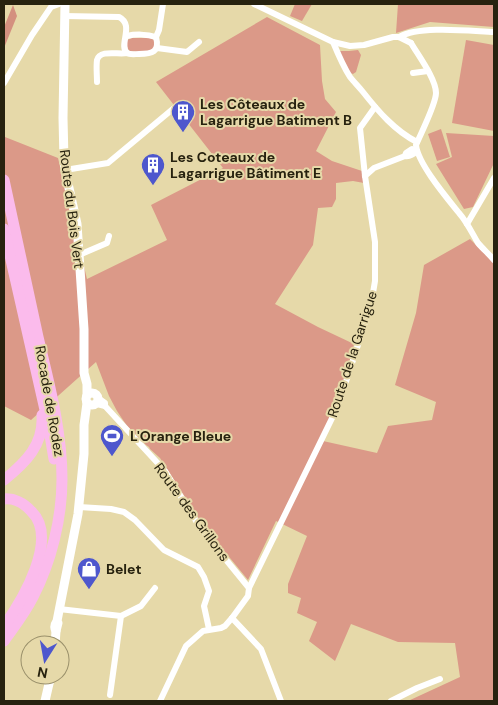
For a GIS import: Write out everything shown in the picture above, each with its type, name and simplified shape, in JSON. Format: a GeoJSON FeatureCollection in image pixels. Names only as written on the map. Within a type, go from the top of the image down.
{"type":"FeatureCollection","features":[{"type":"Feature","properties":{"kind":"highway","name":"Rocade de Rodez"},"geometry":{"type":"LineString","coordinates":[[4,180],[48,377],[58,432],[62,481],[60,511],[46,567],[33,597],[4,641]]}},
{"type":"Feature","properties":{"kind":"highway","name":"Rocade de Rodez"},"geometry":{"type":"LineString","coordinates":[[4,228],[54,455],[55,476],[50,529],[39,569],[21,606],[4,631]]}},
{"type":"Feature","properties":{"kind":"highway"},"geometry":{"type":"LineString","coordinates":[[4,480],[20,467],[32,452],[41,432],[41,408],[30,347]]}},
{"type":"Feature","properties":{"kind":"highway"},"geometry":{"type":"LineString","coordinates":[[4,499],[20,502],[27,506],[36,515],[41,526],[38,560],[31,580],[24,596],[4,626]]}},
{"type":"Feature","properties":{"kind":"street"},"geometry":{"type":"LineString","coordinates":[[4,83],[51,7],[59,4]]}},
{"type":"Feature","properties":{"kind":"street","name":"Route du Bois Vert"},"geometry":{"type":"LineString","coordinates":[[65,4],[63,118],[65,170],[76,224],[79,255],[85,335],[84,373],[95,401]]}},
{"type":"Feature","properties":{"kind":"street"},"geometry":{"type":"LineString","coordinates":[[97,82],[97,59],[100,55],[149,54],[157,48],[156,37],[163,4]]}},
{"type":"Feature","properties":{"kind":"street"},"geometry":{"type":"LineString","coordinates":[[254,4],[333,42],[350,46],[364,45],[421,31],[494,32]]}},
{"type":"Feature","properties":{"kind":"street"},"geometry":{"type":"LineString","coordinates":[[64,16],[119,17],[123,19],[127,36],[125,41],[127,53]]}},
{"type":"Feature","properties":{"kind":"street"},"geometry":{"type":"LineString","coordinates":[[411,43],[413,36],[421,31]]}},
{"type":"Feature","properties":{"kind":"street"},"geometry":{"type":"LineString","coordinates":[[127,36],[151,35],[156,37]]}},
{"type":"Feature","properties":{"kind":"street"},"geometry":{"type":"LineString","coordinates":[[399,37],[411,43],[428,71],[436,93],[434,103],[416,145],[417,151],[440,190],[460,214],[480,245],[494,260]]}},
{"type":"Feature","properties":{"kind":"street"},"geometry":{"type":"LineString","coordinates":[[157,48],[188,52],[198,42]]}},
{"type":"Feature","properties":{"kind":"street"},"geometry":{"type":"LineString","coordinates":[[333,42],[350,77],[375,107],[392,125],[417,142]]}},
{"type":"Feature","properties":{"kind":"street"},"geometry":{"type":"LineString","coordinates":[[413,73],[428,71]]}},
{"type":"Feature","properties":{"kind":"street","name":"Route de la Garrigue"},"geometry":{"type":"LineString","coordinates":[[249,588],[338,406],[371,305],[376,281],[375,242],[360,128],[375,107]]}},
{"type":"Feature","properties":{"kind":"street"},"geometry":{"type":"LineString","coordinates":[[65,170],[108,163],[174,108]]}},
{"type":"Feature","properties":{"kind":"street"},"geometry":{"type":"LineString","coordinates":[[365,176],[374,168],[404,156],[412,149],[417,151]]}},
{"type":"Feature","properties":{"kind":"street"},"geometry":{"type":"LineString","coordinates":[[467,224],[494,178]]}},
{"type":"Feature","properties":{"kind":"street"},"geometry":{"type":"LineString","coordinates":[[460,214],[474,210]]}},
{"type":"Feature","properties":{"kind":"street"},"geometry":{"type":"LineString","coordinates":[[79,255],[106,242],[109,236]]}},
{"type":"Feature","properties":{"kind":"street"},"geometry":{"type":"LineString","coordinates":[[55,635],[55,623],[57,621],[80,507],[84,425],[86,414],[95,401]]}},
{"type":"Feature","properties":{"kind":"street","name":"Route des Grillons"},"geometry":{"type":"LineString","coordinates":[[95,401],[165,472],[201,529],[249,588]]}},
{"type":"Feature","properties":{"kind":"street"},"geometry":{"type":"LineString","coordinates":[[80,507],[124,512],[135,520],[164,550],[198,567],[204,576],[209,591],[204,606],[209,629]]}},
{"type":"Feature","properties":{"kind":"street"},"geometry":{"type":"LineString","coordinates":[[59,609],[121,616],[141,606],[154,588]]}},
{"type":"Feature","properties":{"kind":"street"},"geometry":{"type":"LineString","coordinates":[[160,701],[186,646],[199,633],[209,629],[222,628],[248,596],[249,588]]}},
{"type":"Feature","properties":{"kind":"street"},"geometry":{"type":"LineString","coordinates":[[110,695],[121,616]]}},
{"type":"Feature","properties":{"kind":"street"},"geometry":{"type":"LineString","coordinates":[[232,618],[261,649],[281,701]]}},
{"type":"Feature","properties":{"kind":"street"},"geometry":{"type":"LineString","coordinates":[[391,701],[417,688],[440,680]]}},
{"type":"Feature","properties":{"kind":"street"},"geometry":{"type":"LineString","coordinates":[[45,701],[49,685]]}},
{"type":"Feature","properties":{"kind":"shaded area"},"geometry":{"type":"Polygon","coordinates":[[[295,4],[312,4],[302,21],[290,16],[295,4]]]}},
{"type":"Feature","properties":{"kind":"shaded area"},"geometry":{"type":"Polygon","coordinates":[[[398,4],[494,4],[494,27],[430,22],[396,33],[398,4]]]}},
{"type":"Feature","properties":{"kind":"shaded area"},"geometry":{"type":"Polygon","coordinates":[[[13,5],[17,16],[4,48],[4,27],[13,5]]]}},
{"type":"Feature","properties":{"kind":"shaded area"},"geometry":{"type":"Polygon","coordinates":[[[267,17],[320,45],[325,99],[336,112],[316,151],[332,161],[362,171],[364,183],[353,181],[336,183],[336,199],[332,207],[318,208],[313,245],[275,304],[354,344],[339,404],[323,441],[377,453],[388,426],[432,420],[436,402],[395,385],[416,313],[424,265],[470,239],[494,263],[494,701],[408,701],[460,677],[455,643],[398,642],[351,624],[335,661],[309,641],[317,622],[297,613],[301,598],[288,593],[288,584],[307,536],[276,521],[248,580],[203,525],[160,458],[127,426],[109,396],[96,362],[31,420],[4,406],[4,132],[5,137],[58,158],[87,279],[167,240],[151,205],[223,168],[156,82],[267,17]]]}},
{"type":"Feature","properties":{"kind":"shaded area"},"geometry":{"type":"Polygon","coordinates":[[[132,38],[150,38],[154,40],[155,45],[152,51],[129,51],[127,40],[132,38]]]}},
{"type":"Feature","properties":{"kind":"shaded area"},"geometry":{"type":"Polygon","coordinates":[[[466,40],[494,45],[494,131],[452,123],[466,40]]]}},
{"type":"Feature","properties":{"kind":"shaded area"},"geometry":{"type":"Polygon","coordinates":[[[358,50],[361,55],[356,72],[353,74],[350,73],[340,51],[358,50]]]}},
{"type":"Feature","properties":{"kind":"shaded area"},"geometry":{"type":"Polygon","coordinates":[[[441,129],[450,157],[437,161],[428,134],[441,129]]]}},
{"type":"Feature","properties":{"kind":"shaded area"},"geometry":{"type":"Polygon","coordinates":[[[446,133],[494,136],[494,163],[473,207],[464,209],[436,164],[452,157],[446,133]]]}},
{"type":"Feature","properties":{"kind":"place","name":"Les Côteaux de Lagarrigue Batiment B"},"geometry":{"type":"Point","coordinates":[183,133]}},
{"type":"Feature","properties":{"kind":"place","name":"Les Coteaux de Lagarrigue Bâtiment E"},"geometry":{"type":"Point","coordinates":[153,186]}},
{"type":"Feature","properties":{"kind":"place","name":"L'Orange Bleue"},"geometry":{"type":"Point","coordinates":[112,457]}},
{"type":"Feature","properties":{"kind":"place","name":"Belet"},"geometry":{"type":"Point","coordinates":[89,590]}}]}
